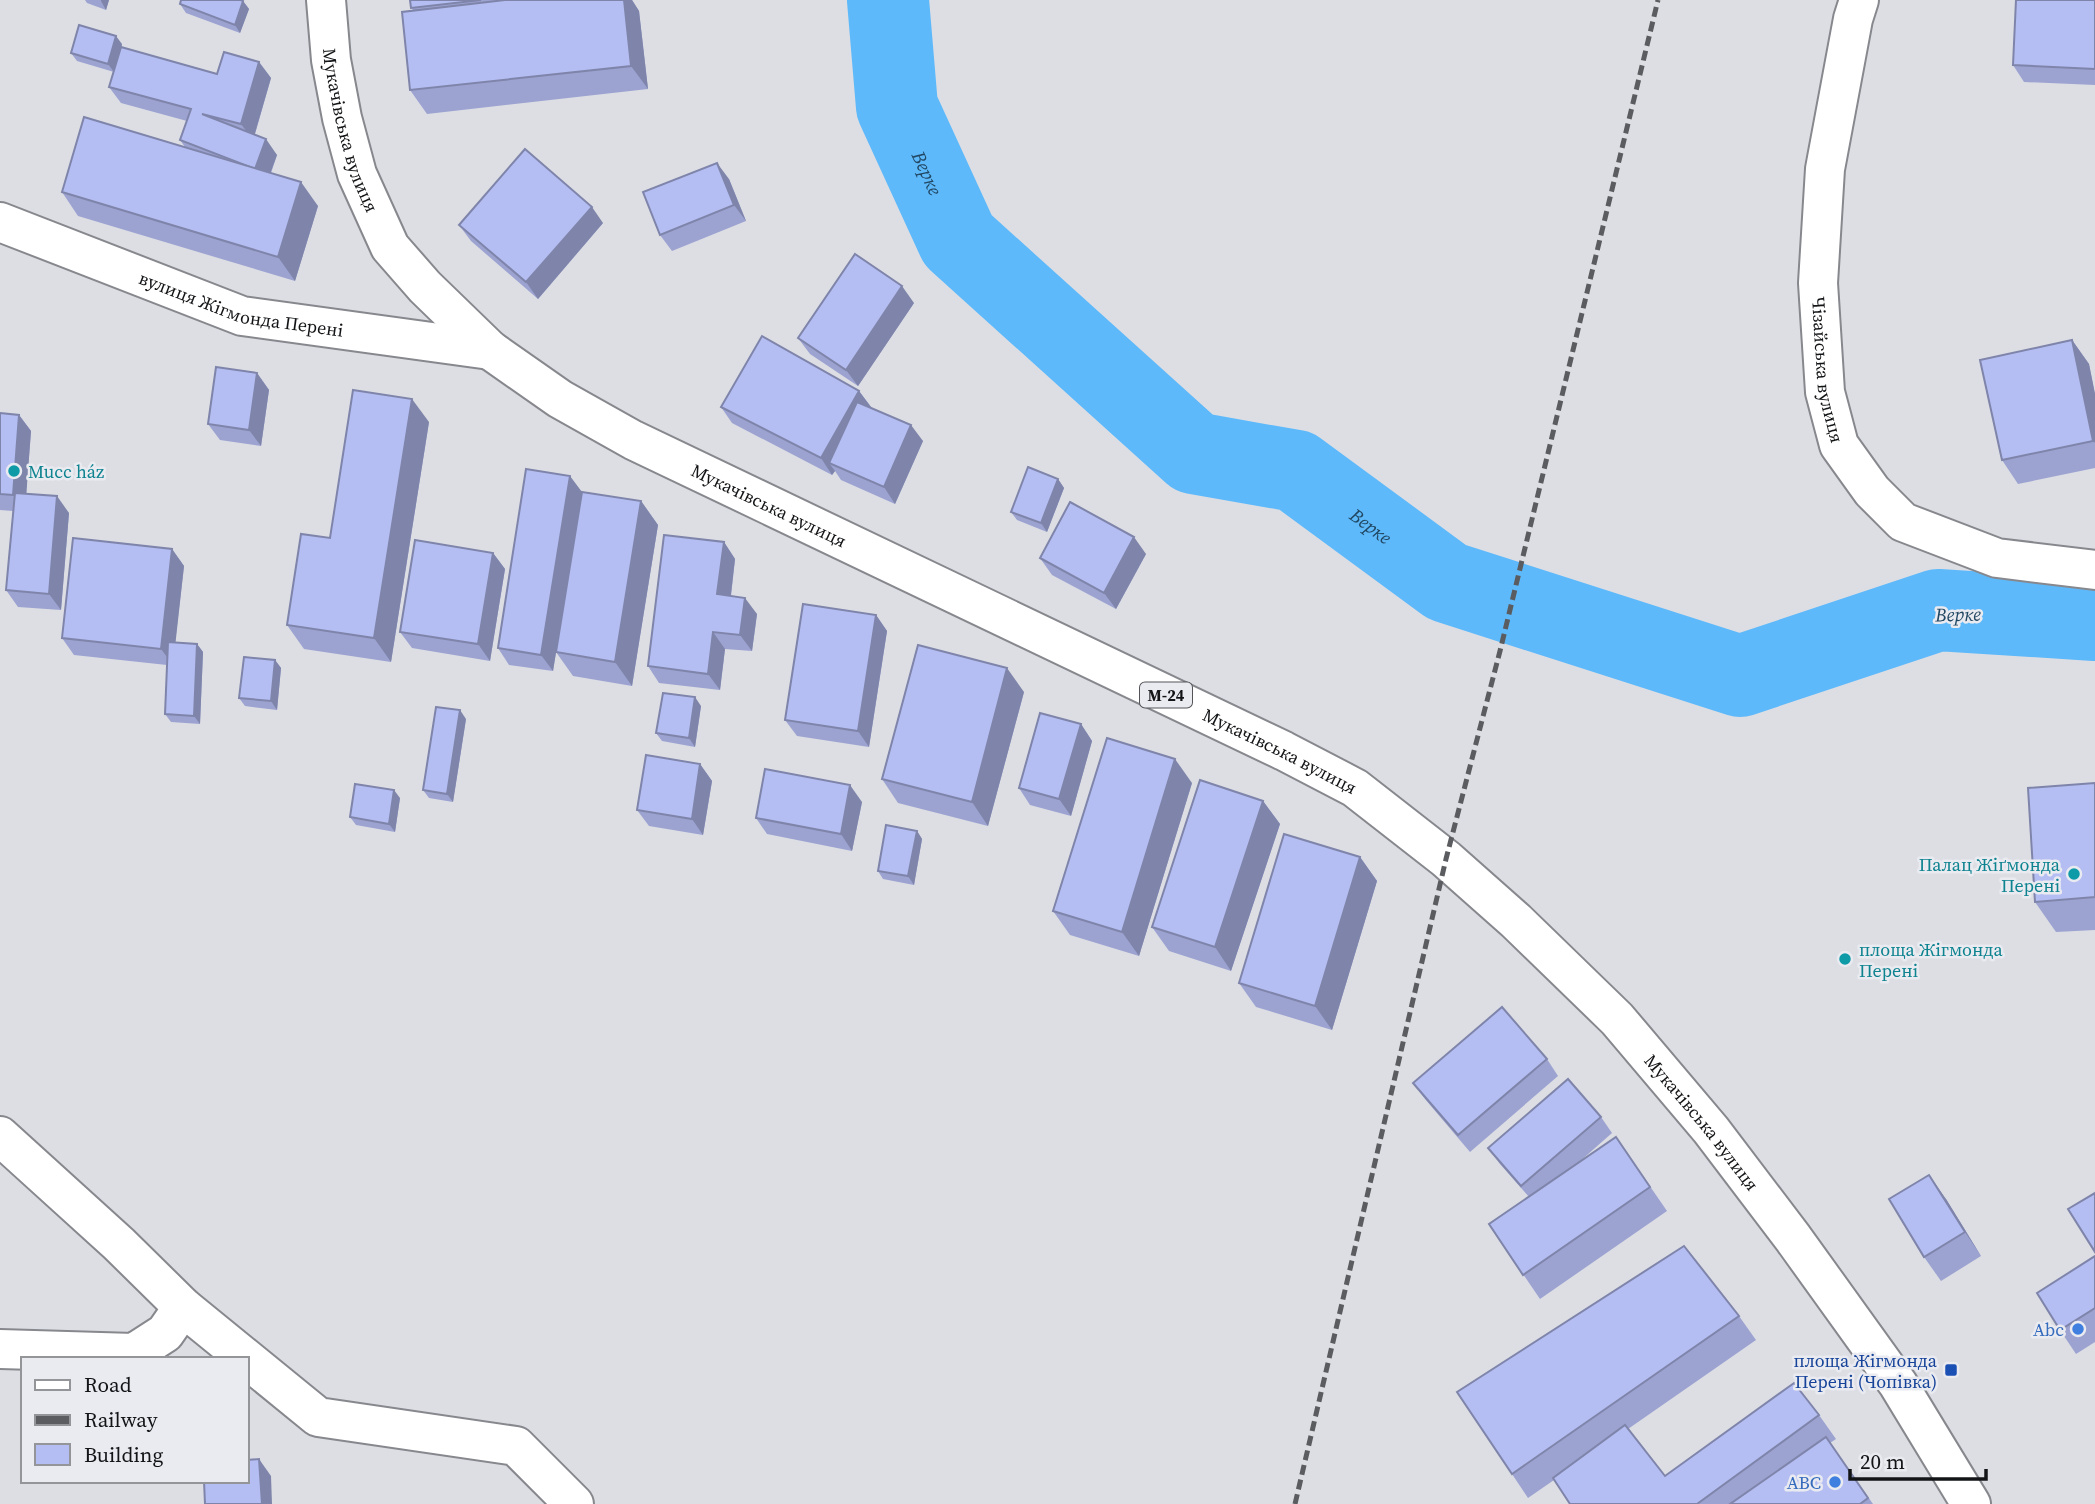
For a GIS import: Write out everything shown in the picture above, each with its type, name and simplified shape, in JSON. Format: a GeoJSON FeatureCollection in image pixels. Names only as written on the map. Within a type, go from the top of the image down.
{"type":"FeatureCollection","features":[{"type":"Feature","properties":{"kind":"main road","name":"Мукачівська вулиця"},"geometry":{"type":"LineString","coordinates":[[326,0],[331,60],[342,118],[357,174],[390,247],[425,287],[490,350],[560,399],[633,440],[1271,745],[1355,788],[1466,876],[1618,1019],[1711,1130],[1793,1238],[1898,1384],[1971,1504]]}},
{"type":"Feature","properties":{"kind":"main road","name":"Чізайська вулиця"},"geometry":{"type":"LineString","coordinates":[[1859,0],[1853,19],[1825,169],[1818,283],[1825,392],[1839,445],[1872,491],[1903,522],[1997,558],[2095,570]]}},
{"type":"Feature","properties":{"kind":"main road","name":"вулиця Жігмонда Перені"},"geometry":{"type":"LineString","coordinates":[[0,222],[242,316],[490,350]]}},
{"type":"Feature","properties":{"kind":"main road"},"geometry":{"type":"LineString","coordinates":[[0,1136],[119,1244],[183,1307],[244,1357]]}},
{"type":"Feature","properties":{"kind":"main road"},"geometry":{"type":"LineString","coordinates":[[0,1349],[134,1353],[166,1333],[183,1307]]}},
{"type":"Feature","properties":{"kind":"main road"},"geometry":{"type":"LineString","coordinates":[[248,1360],[318,1417],[516,1446],[573,1504]]}},
{"type":"Feature","properties":{"kind":"building"},"geometry":{"type":"Polygon","coordinates":[[[181,0],[243,1],[235,25],[180,4],[181,0]]]}},
{"type":"Feature","properties":{"kind":"building"},"geometry":{"type":"Polygon","coordinates":[[[410,0],[481,0],[411,8],[410,0]]]}},
{"type":"Feature","properties":{"kind":"building"},"geometry":{"type":"Polygon","coordinates":[[[505,0],[624,0],[631,66],[410,90],[402,12],[505,0]]]}},
{"type":"Feature","properties":{"kind":"building"},"geometry":{"type":"Polygon","coordinates":[[[2016,0],[2095,0],[2095,69],[2013,65],[2016,0]]]}},
{"type":"Feature","properties":{"kind":"building"},"geometry":{"type":"Polygon","coordinates":[[[79,25],[116,36],[108,64],[71,53],[79,25]]]}},
{"type":"Feature","properties":{"kind":"building"},"geometry":{"type":"Polygon","coordinates":[[[121,47],[217,74],[224,52],[259,62],[241,124],[202,114],[266,139],[255,169],[180,140],[191,109],[109,87],[121,47]]]}},
{"type":"Feature","properties":{"kind":"building"},"geometry":{"type":"Polygon","coordinates":[[[84,117],[301,182],[278,257],[62,192],[84,117]]]}},
{"type":"Feature","properties":{"kind":"building"},"geometry":{"type":"Polygon","coordinates":[[[525,149],[592,207],[526,282],[459,225],[525,149]]]}},
{"type":"Feature","properties":{"kind":"building"},"geometry":{"type":"Polygon","coordinates":[[[717,163],[734,205],[660,235],[643,192],[717,163]]]}},
{"type":"Feature","properties":{"kind":"building"},"geometry":{"type":"Polygon","coordinates":[[[855,254],[902,286],[846,370],[798,338],[855,254]]]}},
{"type":"Feature","properties":{"kind":"building"},"geometry":{"type":"Polygon","coordinates":[[[762,336],[859,391],[821,458],[721,407],[762,336]]]}},
{"type":"Feature","properties":{"kind":"building"},"geometry":{"type":"Polygon","coordinates":[[[2072,340],[2093,441],[2002,460],[1980,360],[2072,340]]]}},
{"type":"Feature","properties":{"kind":"building"},"geometry":{"type":"Polygon","coordinates":[[[216,367],[257,373],[249,430],[208,424],[216,367]]]}},
{"type":"Feature","properties":{"kind":"building"},"geometry":{"type":"Polygon","coordinates":[[[353,390],[412,399],[374,638],[287,625],[301,534],[330,538],[353,390]]]}},
{"type":"Feature","properties":{"kind":"building"},"geometry":{"type":"Polygon","coordinates":[[[857,402],[911,425],[884,487],[829,463],[857,402]]]}},
{"type":"Feature","properties":{"kind":"building"},"geometry":{"type":"Polygon","coordinates":[[[0,413],[19,415],[13,495],[0,494],[0,413]]]}},
{"type":"Feature","properties":{"kind":"building"},"geometry":{"type":"Polygon","coordinates":[[[1028,467],[1058,479],[1041,523],[1011,512],[1028,467]]]}},
{"type":"Feature","properties":{"kind":"building"},"geometry":{"type":"Polygon","coordinates":[[[526,469],[570,476],[541,655],[498,648],[526,469]]]}},
{"type":"Feature","properties":{"kind":"building"},"geometry":{"type":"Polygon","coordinates":[[[582,492],[641,501],[615,662],[556,652],[582,492]]]}},
{"type":"Feature","properties":{"kind":"building"},"geometry":{"type":"Polygon","coordinates":[[[15,493],[57,496],[49,594],[6,590],[15,493]]]}},
{"type":"Feature","properties":{"kind":"building"},"geometry":{"type":"Polygon","coordinates":[[[1070,502],[1134,537],[1104,593],[1040,558],[1070,502]]]}},
{"type":"Feature","properties":{"kind":"building"},"geometry":{"type":"Polygon","coordinates":[[[664,535],[724,542],[717,594],[745,598],[740,635],[713,632],[708,674],[648,666],[664,535]]]}},
{"type":"Feature","properties":{"kind":"building"},"geometry":{"type":"Polygon","coordinates":[[[73,538],[172,549],[161,649],[62,638],[73,538]]]}},
{"type":"Feature","properties":{"kind":"building"},"geometry":{"type":"Polygon","coordinates":[[[415,540],[493,553],[478,644],[400,632],[415,540]]]}},
{"type":"Feature","properties":{"kind":"building"},"geometry":{"type":"Polygon","coordinates":[[[803,604],[876,615],[858,731],[785,720],[803,604]]]}},
{"type":"Feature","properties":{"kind":"building"},"geometry":{"type":"Polygon","coordinates":[[[168,642],[197,644],[194,716],[165,714],[168,642]]]}},
{"type":"Feature","properties":{"kind":"building"},"geometry":{"type":"Polygon","coordinates":[[[918,645],[1007,668],[972,802],[882,779],[918,645]]]}},
{"type":"Feature","properties":{"kind":"building"},"geometry":{"type":"Polygon","coordinates":[[[244,657],[275,660],[271,701],[239,698],[244,657]]]}},
{"type":"Feature","properties":{"kind":"building"},"geometry":{"type":"Polygon","coordinates":[[[663,693],[695,697],[689,738],[656,733],[663,693]]]}},
{"type":"Feature","properties":{"kind":"building"},"geometry":{"type":"Polygon","coordinates":[[[436,707],[460,710],[447,794],[423,790],[436,707]]]}},
{"type":"Feature","properties":{"kind":"building"},"geometry":{"type":"Polygon","coordinates":[[[1040,713],[1081,724],[1059,799],[1019,788],[1040,713]]]}},
{"type":"Feature","properties":{"kind":"building"},"geometry":{"type":"Polygon","coordinates":[[[1107,738],[1175,759],[1122,932],[1053,911],[1107,738]]]}},
{"type":"Feature","properties":{"kind":"building"},"geometry":{"type":"Polygon","coordinates":[[[646,755],[700,764],[692,819],[637,810],[646,755]]]}},
{"type":"Feature","properties":{"kind":"building"},"geometry":{"type":"Polygon","coordinates":[[[765,769],[850,785],[841,834],[756,818],[765,769]]]}},
{"type":"Feature","properties":{"kind":"building"},"geometry":{"type":"Polygon","coordinates":[[[1200,780],[1263,801],[1215,947],[1152,927],[1200,780]]]}},
{"type":"Feature","properties":{"kind":"building"},"geometry":{"type":"Polygon","coordinates":[[[2095,783],[2095,897],[2035,902],[2028,788],[2095,783]]]}},
{"type":"Feature","properties":{"kind":"building"},"geometry":{"type":"Polygon","coordinates":[[[355,784],[394,790],[389,824],[350,817],[355,784]]]}},
{"type":"Feature","properties":{"kind":"building"},"geometry":{"type":"Polygon","coordinates":[[[886,825],[917,831],[908,876],[878,871],[886,825]]]}},
{"type":"Feature","properties":{"kind":"building"},"geometry":{"type":"Polygon","coordinates":[[[1284,834],[1360,857],[1315,1006],[1239,983],[1284,834]]]}},
{"type":"Feature","properties":{"kind":"building"},"geometry":{"type":"Polygon","coordinates":[[[1502,1007],[1547,1059],[1458,1135],[1413,1083],[1502,1007]]]}},
{"type":"Feature","properties":{"kind":"building"},"geometry":{"type":"Polygon","coordinates":[[[1568,1079],[1601,1117],[1521,1186],[1488,1148],[1568,1079]]]}},
{"type":"Feature","properties":{"kind":"building"},"geometry":{"type":"Polygon","coordinates":[[[1616,1137],[1650,1187],[1523,1275],[1489,1224],[1616,1137]]]}},
{"type":"Feature","properties":{"kind":"building"},"geometry":{"type":"Polygon","coordinates":[[[1929,1175],[1965,1232],[1924,1257],[1889,1199],[1929,1175]]]}},
{"type":"Feature","properties":{"kind":"building"},"geometry":{"type":"Polygon","coordinates":[[[2095,1193],[2095,1252],[2068,1209],[2095,1193]]]}},
{"type":"Feature","properties":{"kind":"building"},"geometry":{"type":"Polygon","coordinates":[[[1684,1246],[1739,1316],[1512,1474],[1457,1392],[1684,1246]]]}},
{"type":"Feature","properties":{"kind":"building"},"geometry":{"type":"Polygon","coordinates":[[[2095,1256],[2095,1308],[2060,1330],[2037,1293],[2095,1256]]]}},
{"type":"Feature","properties":{"kind":"building"},"geometry":{"type":"Polygon","coordinates":[[[1794,1383],[1819,1415],[1697,1504],[1570,1504],[1553,1478],[1625,1425],[1665,1476],[1794,1383]]]}},
{"type":"Feature","properties":{"kind":"building"},"geometry":{"type":"Polygon","coordinates":[[[1826,1437],[1868,1498],[1860,1504],[1730,1504],[1826,1437]]]}},
{"type":"Feature","properties":{"kind":"building"},"geometry":{"type":"Polygon","coordinates":[[[259,1459],[262,1504],[205,1504],[204,1483],[248,1483],[248,1460],[259,1459]]]}},
{"type":"Feature","properties":{"kind":"waterway","name":"Верке"},"geometry":{"type":"LineString","coordinates":[[888,0],[897,107],[958,240],[1194,453],[1296,471],[1447,582],[1740,676],[1938,610],[2095,620]]}},
{"type":"Feature","properties":{"kind":"railway"},"geometry":{"type":"LineString","coordinates":[[1295,1504],[1446,859],[1500,651],[1658,0]]}},
{"type":"Feature","properties":{"kind":"place","name":"Mucc ház"},"geometry":{"type":"Point","coordinates":[14,471]}},
{"type":"Feature","properties":{"kind":"place","name":"Палац Жіґмонда Перені"},"geometry":{"type":"Point","coordinates":[2074,874]}},
{"type":"Feature","properties":{"kind":"place","name":"площа Жігмонда Перені"},"geometry":{"type":"Point","coordinates":[1845,959]}},
{"type":"Feature","properties":{"kind":"place","name":"Abc"},"geometry":{"type":"Point","coordinates":[2078,1329]}},
{"type":"Feature","properties":{"kind":"place","name":"площа Жігмонда Перені (Чопівка)"},"geometry":{"type":"Point","coordinates":[1951,1370]}},
{"type":"Feature","properties":{"kind":"place","name":"ABC"},"geometry":{"type":"Point","coordinates":[1835,1482]}}]}
